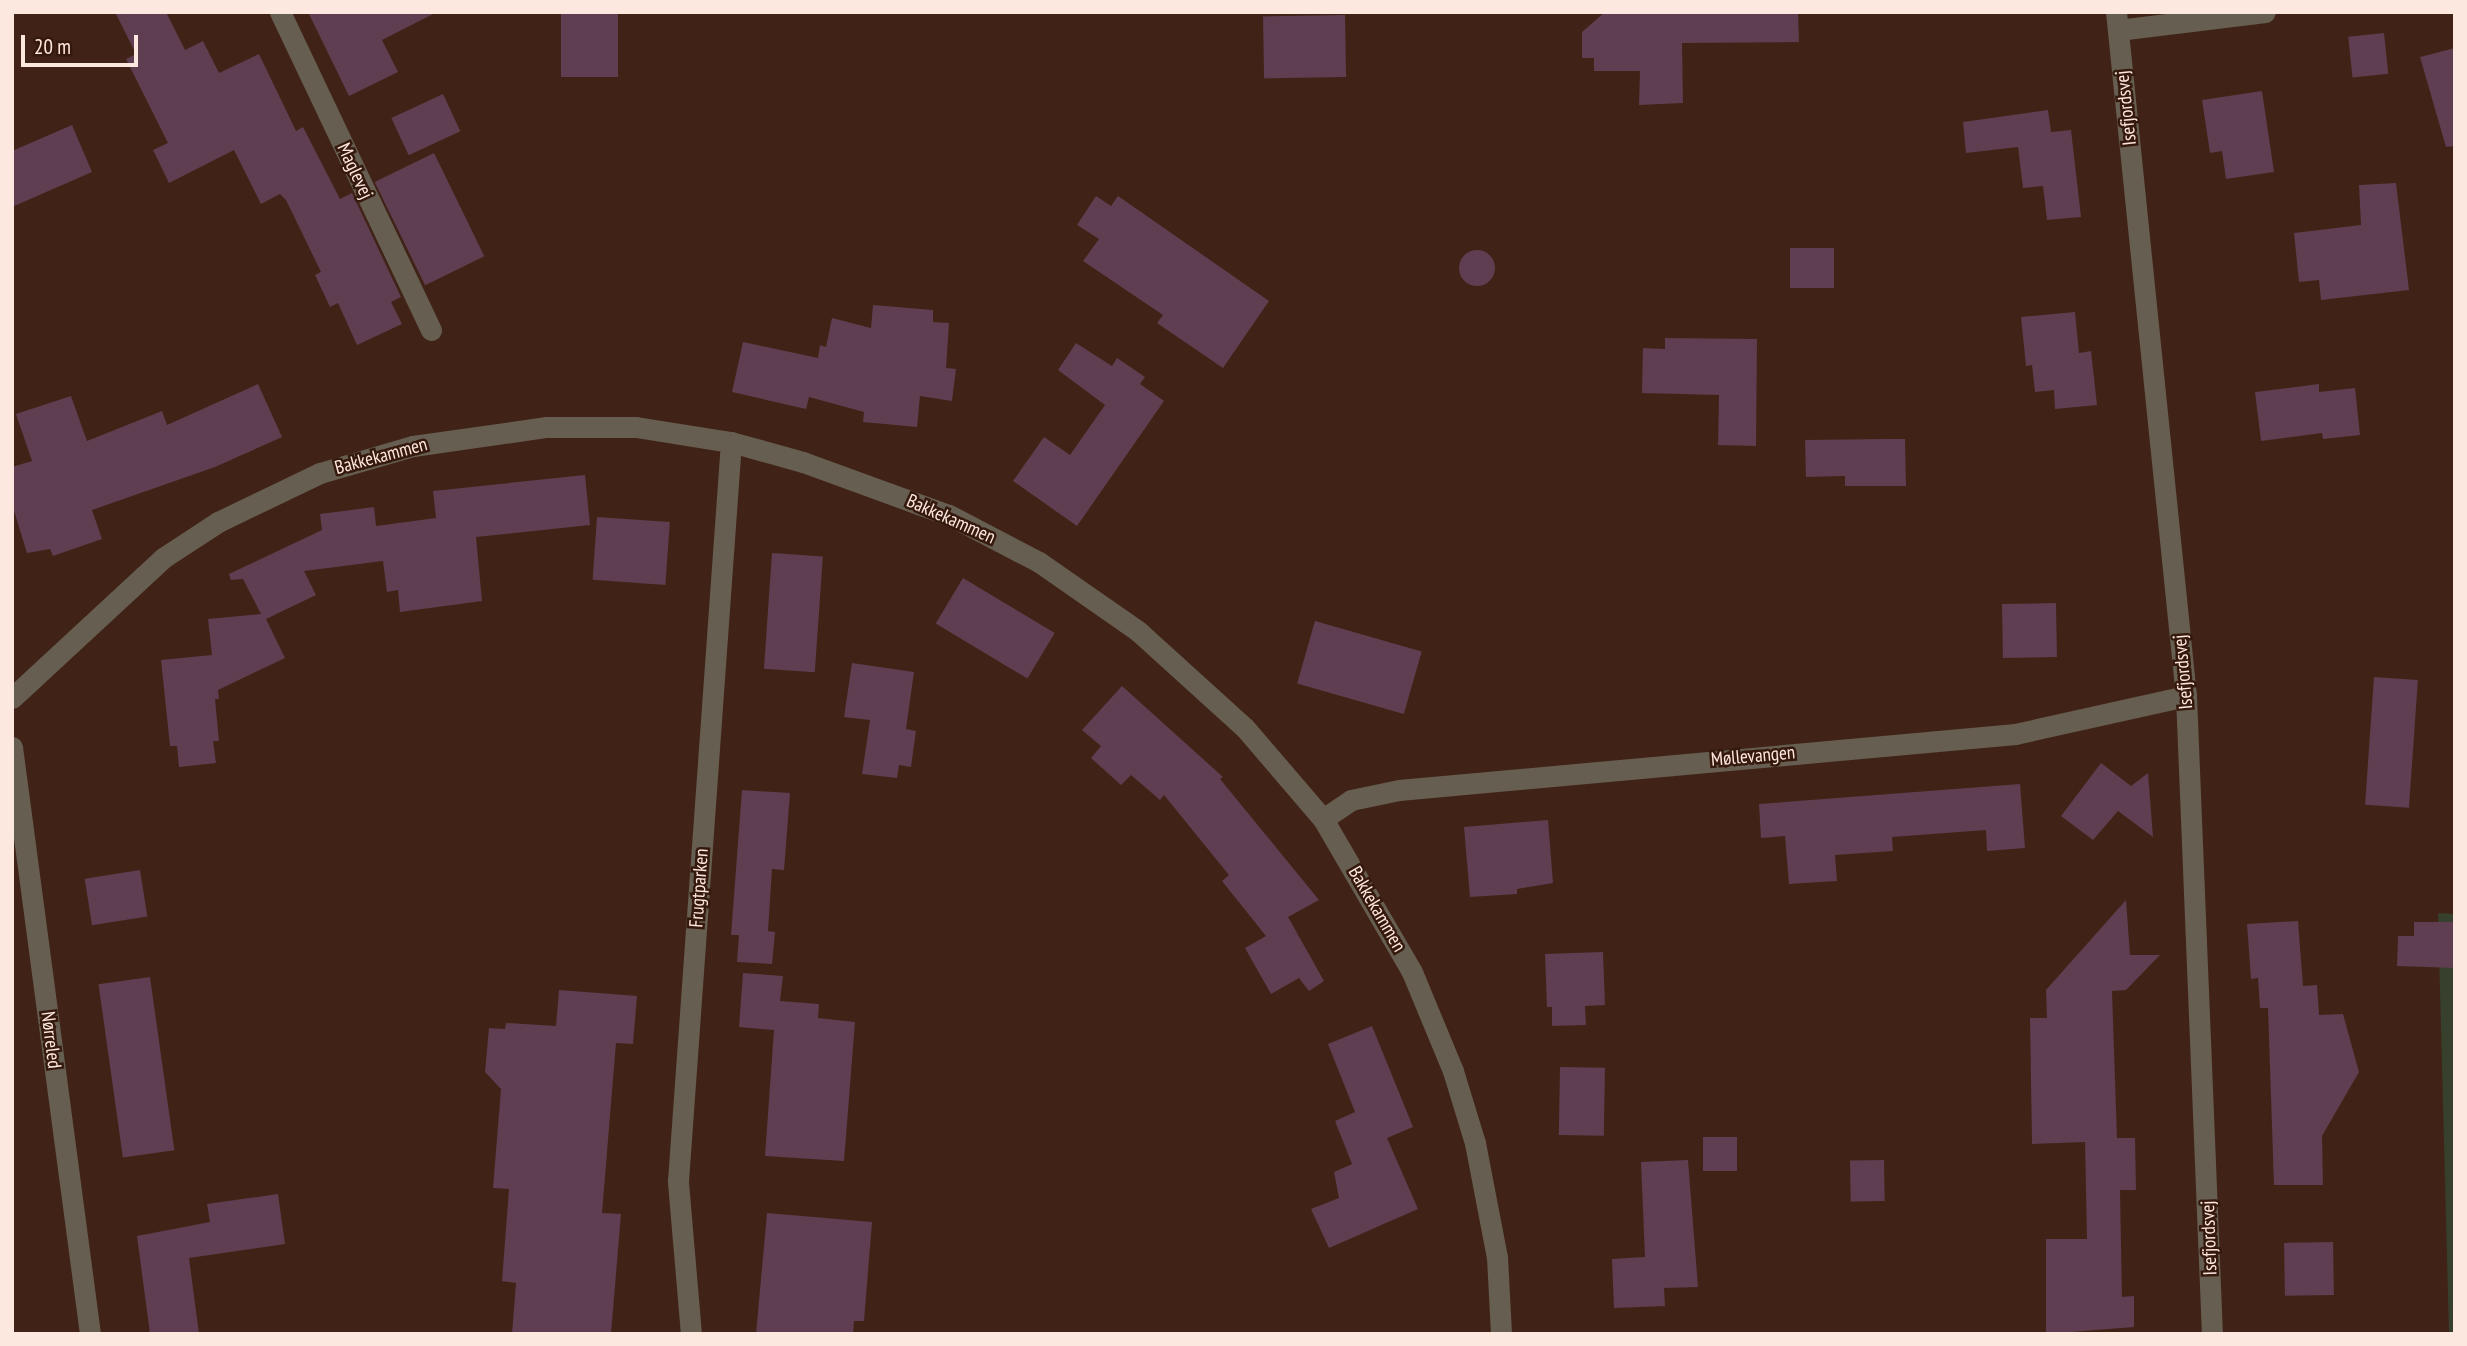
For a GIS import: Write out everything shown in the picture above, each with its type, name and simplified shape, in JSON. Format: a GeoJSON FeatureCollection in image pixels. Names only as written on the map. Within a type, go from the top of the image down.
{"type":"FeatureCollection","features":[{"type":"Feature","properties":{"kind":"street","name":"Maglevej"},"geometry":{"type":"LineString","coordinates":[[280,12],[431,330]]}},
{"type":"Feature","properties":{"kind":"street"},"geometry":{"type":"LineString","coordinates":[[2117,21],[2265,12]]}},
{"type":"Feature","properties":{"kind":"street","name":"Isefjordsvej"},"geometry":{"type":"LineString","coordinates":[[2117,21],[2186,696],[2212,1334]]}},
{"type":"Feature","properties":{"kind":"street","name":"Bakkekammen"},"geometry":{"type":"LineString","coordinates":[[12,698],[163,558],[274,491],[320,473],[413,446],[547,427],[636,428],[731,442],[905,498],[961,521],[1040,562],[1116,614],[1176,662],[1245,728],[1324,819],[1412,972],[1453,1071],[1475,1143],[1497,1257],[1501,1334]]}},
{"type":"Feature","properties":{"kind":"street","name":"Frugtparken"},"geometry":{"type":"LineString","coordinates":[[691,1334],[678,1181],[731,442]]}},
{"type":"Feature","properties":{"kind":"street","name":"Møllevangen"},"geometry":{"type":"LineString","coordinates":[[1324,819],[1351,800],[1399,790],[2015,734],[2186,696]]}},
{"type":"Feature","properties":{"kind":"street","name":"Nørreled"},"geometry":{"type":"LineString","coordinates":[[12,747],[90,1334]]}},
{"type":"Feature","properties":{"kind":"green space"},"geometry":{"type":"Polygon","coordinates":[[[2438,913],[2455,914],[2455,1334],[2449,1334],[2438,913]]]}},
{"type":"Feature","properties":{"kind":"building"},"geometry":{"type":"Polygon","coordinates":[[[115,12],[166,12],[185,50],[203,41],[219,73],[259,54],[296,131],[303,127],[340,199],[352,193],[401,297],[391,302],[402,324],[357,345],[338,303],[330,307],[315,275],[321,272],[286,200],[280,194],[261,204],[234,150],[169,183],[153,150],[168,143],[126,59],[136,54],[115,12]]]}},
{"type":"Feature","properties":{"kind":"building"},"geometry":{"type":"Polygon","coordinates":[[[308,12],[437,12],[382,40],[398,72],[349,96],[308,12]]]}},
{"type":"Feature","properties":{"kind":"building"},"geometry":{"type":"Polygon","coordinates":[[[561,12],[618,12],[618,77],[561,77],[561,12]]]}},
{"type":"Feature","properties":{"kind":"building"},"geometry":{"type":"Polygon","coordinates":[[[1605,12],[1798,12],[1799,42],[1682,43],[1683,103],[1639,105],[1640,71],[1594,71],[1594,58],[1582,58],[1582,32],[1605,12]]]}},
{"type":"Feature","properties":{"kind":"building"},"geometry":{"type":"Polygon","coordinates":[[[1345,15],[1346,77],[1264,78],[1263,16],[1345,15]]]}},
{"type":"Feature","properties":{"kind":"building"},"geometry":{"type":"Polygon","coordinates":[[[2384,33],[2388,74],[2352,78],[2348,37],[2384,33]]]}},
{"type":"Feature","properties":{"kind":"building"},"geometry":{"type":"Polygon","coordinates":[[[2455,48],[2455,146],[2446,147],[2420,57],[2455,48]]]}},
{"type":"Feature","properties":{"kind":"building"},"geometry":{"type":"Polygon","coordinates":[[[2262,91],[2274,172],[2226,179],[2222,151],[2210,153],[2202,100],[2262,91]]]}},
{"type":"Feature","properties":{"kind":"building"},"geometry":{"type":"Polygon","coordinates":[[[443,94],[460,131],[409,155],[391,118],[443,94]]]}},
{"type":"Feature","properties":{"kind":"building"},"geometry":{"type":"Polygon","coordinates":[[[2048,110],[2051,132],[2071,130],[2081,217],[2047,220],[2043,186],[2023,188],[2018,147],[1966,153],[1963,122],[2048,110]]]}},
{"type":"Feature","properties":{"kind":"building"},"geometry":{"type":"Polygon","coordinates":[[[72,125],[92,172],[12,207],[12,151],[72,125]]]}},
{"type":"Feature","properties":{"kind":"building"},"geometry":{"type":"Polygon","coordinates":[[[434,153],[484,256],[425,285],[375,182],[434,153]]]}},
{"type":"Feature","properties":{"kind":"building"},"geometry":{"type":"Polygon","coordinates":[[[2396,183],[2409,290],[2321,300],[2319,280],[2299,282],[2294,233],[2361,225],[2359,185],[2396,183]]]}},
{"type":"Feature","properties":{"kind":"building"},"geometry":{"type":"Polygon","coordinates":[[[1096,196],[1111,206],[1118,196],[1269,301],[1223,368],[1157,323],[1163,315],[1083,261],[1099,239],[1077,225],[1096,196]]]}},
{"type":"Feature","properties":{"kind":"building"},"geometry":{"type":"Polygon","coordinates":[[[1790,248],[1834,248],[1834,288],[1790,288],[1790,248]]]}},
{"type":"Feature","properties":{"kind":"building"},"geometry":{"type":"Polygon","coordinates":[[[1477,250],[1490,255],[1495,268],[1490,281],[1477,286],[1464,281],[1459,268],[1464,255],[1477,250]]]}},
{"type":"Feature","properties":{"kind":"building"},"geometry":{"type":"Polygon","coordinates":[[[873,305],[933,310],[933,322],[949,323],[946,368],[956,369],[952,401],[920,396],[917,427],[863,422],[864,412],[809,397],[806,409],[732,392],[743,342],[818,358],[820,345],[826,347],[832,318],[871,328],[873,305]]]}},
{"type":"Feature","properties":{"kind":"building"},"geometry":{"type":"Polygon","coordinates":[[[2075,312],[2079,353],[2091,351],[2097,405],[2055,409],[2054,390],[2035,392],[2032,365],[2026,366],[2021,317],[2075,312]]]}},
{"type":"Feature","properties":{"kind":"building"},"geometry":{"type":"Polygon","coordinates":[[[1665,338],[1757,339],[1756,446],[1718,445],[1719,395],[1642,393],[1643,348],[1665,349],[1665,338]]]}},
{"type":"Feature","properties":{"kind":"building"},"geometry":{"type":"Polygon","coordinates":[[[1076,343],[1112,366],[1117,358],[1145,377],[1140,384],[1164,401],[1077,526],[1013,481],[1044,437],[1070,455],[1105,405],[1058,370],[1076,343]]]}},
{"type":"Feature","properties":{"kind":"building"},"geometry":{"type":"Polygon","coordinates":[[[258,384],[282,437],[215,467],[92,510],[102,539],[53,556],[50,549],[27,553],[12,504],[12,467],[32,461],[16,414],[71,396],[87,441],[162,411],[167,425],[258,384]]]}},
{"type":"Feature","properties":{"kind":"building"},"geometry":{"type":"Polygon","coordinates":[[[2319,384],[2319,392],[2355,388],[2360,435],[2323,439],[2322,433],[2261,441],[2255,392],[2319,384]]]}},
{"type":"Feature","properties":{"kind":"building"},"geometry":{"type":"Polygon","coordinates":[[[1905,439],[1906,486],[1845,486],[1845,476],[1806,477],[1805,440],[1905,439]]]}},
{"type":"Feature","properties":{"kind":"building"},"geometry":{"type":"Polygon","coordinates":[[[585,475],[590,525],[476,537],[482,601],[400,612],[398,590],[387,592],[383,561],[304,571],[316,595],[266,619],[285,658],[218,690],[219,699],[215,699],[219,741],[213,741],[216,763],[179,767],[177,746],[170,746],[161,660],[212,655],[208,619],[261,614],[243,579],[231,580],[229,574],[322,530],[320,514],[374,507],[376,526],[436,518],[433,491],[585,475]]]}},
{"type":"Feature","properties":{"kind":"building"},"geometry":{"type":"Polygon","coordinates":[[[597,517],[670,522],[665,585],[593,580],[597,517]]]}},
{"type":"Feature","properties":{"kind":"building"},"geometry":{"type":"Polygon","coordinates":[[[772,553],[823,557],[815,672],[764,669],[772,553]]]}},
{"type":"Feature","properties":{"kind":"building"},"geometry":{"type":"Polygon","coordinates":[[[963,578],[1055,633],[1027,679],[936,623],[963,578]]]}},
{"type":"Feature","properties":{"kind":"building"},"geometry":{"type":"Polygon","coordinates":[[[2056,603],[2057,657],[2003,658],[2002,604],[2056,603]]]}},
{"type":"Feature","properties":{"kind":"building"},"geometry":{"type":"Polygon","coordinates":[[[1315,621],[1422,652],[1404,714],[1297,683],[1315,621]]]}},
{"type":"Feature","properties":{"kind":"building"},"geometry":{"type":"Polygon","coordinates":[[[852,663],[914,672],[906,729],[916,731],[911,767],[899,765],[897,778],[862,774],[870,720],[844,717],[852,663]]]}},
{"type":"Feature","properties":{"kind":"building"},"geometry":{"type":"Polygon","coordinates":[[[2374,677],[2418,680],[2409,808],[2365,805],[2374,677]]]}},
{"type":"Feature","properties":{"kind":"building"},"geometry":{"type":"Polygon","coordinates":[[[1122,686],[1223,777],[1220,779],[1319,900],[1288,917],[1324,981],[1309,991],[1299,978],[1271,994],[1245,948],[1266,936],[1222,881],[1229,875],[1164,795],[1160,800],[1131,775],[1121,785],[1091,758],[1101,746],[1082,730],[1122,686]]]}},
{"type":"Feature","properties":{"kind":"building"},"geometry":{"type":"Polygon","coordinates":[[[2101,763],[2131,786],[2148,773],[2153,837],[2118,811],[2093,840],[2061,816],[2101,763]]]}},
{"type":"Feature","properties":{"kind":"building"},"geometry":{"type":"Polygon","coordinates":[[[2020,784],[2025,848],[1987,851],[1986,830],[1892,837],[1893,851],[1835,855],[1837,881],[1789,884],[1785,836],[1761,838],[1759,804],[2020,784]]]}},
{"type":"Feature","properties":{"kind":"building"},"geometry":{"type":"Polygon","coordinates":[[[742,790],[790,793],[784,870],[772,869],[768,931],[775,932],[772,964],[737,962],[739,935],[731,935],[742,790]]]}},
{"type":"Feature","properties":{"kind":"building"},"geometry":{"type":"Polygon","coordinates":[[[1548,820],[1553,883],[1517,889],[1517,894],[1470,897],[1464,827],[1548,820]]]}},
{"type":"Feature","properties":{"kind":"building"},"geometry":{"type":"Polygon","coordinates":[[[140,870],[147,916],[92,925],[85,879],[140,870]]]}},
{"type":"Feature","properties":{"kind":"building"},"geometry":{"type":"Polygon","coordinates":[[[2126,900],[2130,955],[2160,955],[2126,990],[2112,991],[2117,1138],[2135,1138],[2136,1190],[2120,1190],[2122,1297],[2134,1296],[2134,1327],[2046,1334],[2046,1239],[2087,1239],[2085,1142],[2032,1144],[2030,1018],[2047,1018],[2046,990],[2126,900]]]}},
{"type":"Feature","properties":{"kind":"building"},"geometry":{"type":"Polygon","coordinates":[[[2298,921],[2303,986],[2317,985],[2319,1015],[2343,1014],[2359,1072],[2322,1136],[2323,1185],[2274,1185],[2268,1008],[2260,1008],[2258,978],[2251,979],[2247,924],[2298,921]]]}},
{"type":"Feature","properties":{"kind":"building"},"geometry":{"type":"Polygon","coordinates":[[[2414,922],[2455,922],[2455,968],[2397,966],[2398,936],[2414,936],[2414,922]]]}},
{"type":"Feature","properties":{"kind":"building"},"geometry":{"type":"Polygon","coordinates":[[[1603,952],[1605,1005],[1585,1006],[1586,1025],[1552,1026],[1552,1007],[1547,1007],[1545,954],[1603,952]]]}},
{"type":"Feature","properties":{"kind":"building"},"geometry":{"type":"Polygon","coordinates":[[[743,973],[783,976],[780,1001],[819,1004],[818,1018],[855,1022],[844,1161],[765,1156],[774,1030],[739,1027],[743,973]]]}},
{"type":"Feature","properties":{"kind":"building"},"geometry":{"type":"Polygon","coordinates":[[[150,977],[174,1150],[123,1158],[99,984],[150,977]]]}},
{"type":"Feature","properties":{"kind":"building"},"geometry":{"type":"Polygon","coordinates":[[[559,990],[637,996],[633,1044],[616,1043],[602,1213],[621,1214],[611,1334],[512,1334],[516,1283],[502,1281],[509,1189],[493,1188],[501,1089],[485,1072],[489,1028],[505,1029],[506,1023],[556,1026],[559,990]]]}},
{"type":"Feature","properties":{"kind":"building"},"geometry":{"type":"Polygon","coordinates":[[[1372,1026],[1413,1127],[1387,1138],[1418,1209],[1329,1248],[1311,1209],[1339,1198],[1334,1172],[1352,1164],[1335,1121],[1355,1112],[1328,1044],[1372,1026]]]}},
{"type":"Feature","properties":{"kind":"building"},"geometry":{"type":"Polygon","coordinates":[[[1560,1067],[1605,1068],[1604,1136],[1559,1135],[1560,1067]]]}},
{"type":"Feature","properties":{"kind":"building"},"geometry":{"type":"Polygon","coordinates":[[[1703,1137],[1737,1137],[1737,1171],[1703,1171],[1703,1137]]]}},
{"type":"Feature","properties":{"kind":"building"},"geometry":{"type":"Polygon","coordinates":[[[1688,1160],[1698,1287],[1664,1288],[1665,1306],[1614,1308],[1612,1259],[1645,1257],[1641,1162],[1688,1160]]]}},
{"type":"Feature","properties":{"kind":"building"},"geometry":{"type":"Polygon","coordinates":[[[1884,1160],[1885,1201],[1851,1202],[1850,1161],[1884,1160]]]}},
{"type":"Feature","properties":{"kind":"building"},"geometry":{"type":"Polygon","coordinates":[[[278,1194],[285,1244],[189,1258],[199,1334],[150,1334],[137,1236],[210,1222],[207,1204],[278,1194]]]}},
{"type":"Feature","properties":{"kind":"building"},"geometry":{"type":"Polygon","coordinates":[[[767,1213],[872,1222],[864,1321],[854,1321],[853,1334],[756,1334],[767,1213]]]}},
{"type":"Feature","properties":{"kind":"building"},"geometry":{"type":"Polygon","coordinates":[[[2333,1242],[2334,1295],[2285,1296],[2284,1243],[2333,1242]]]}}]}
